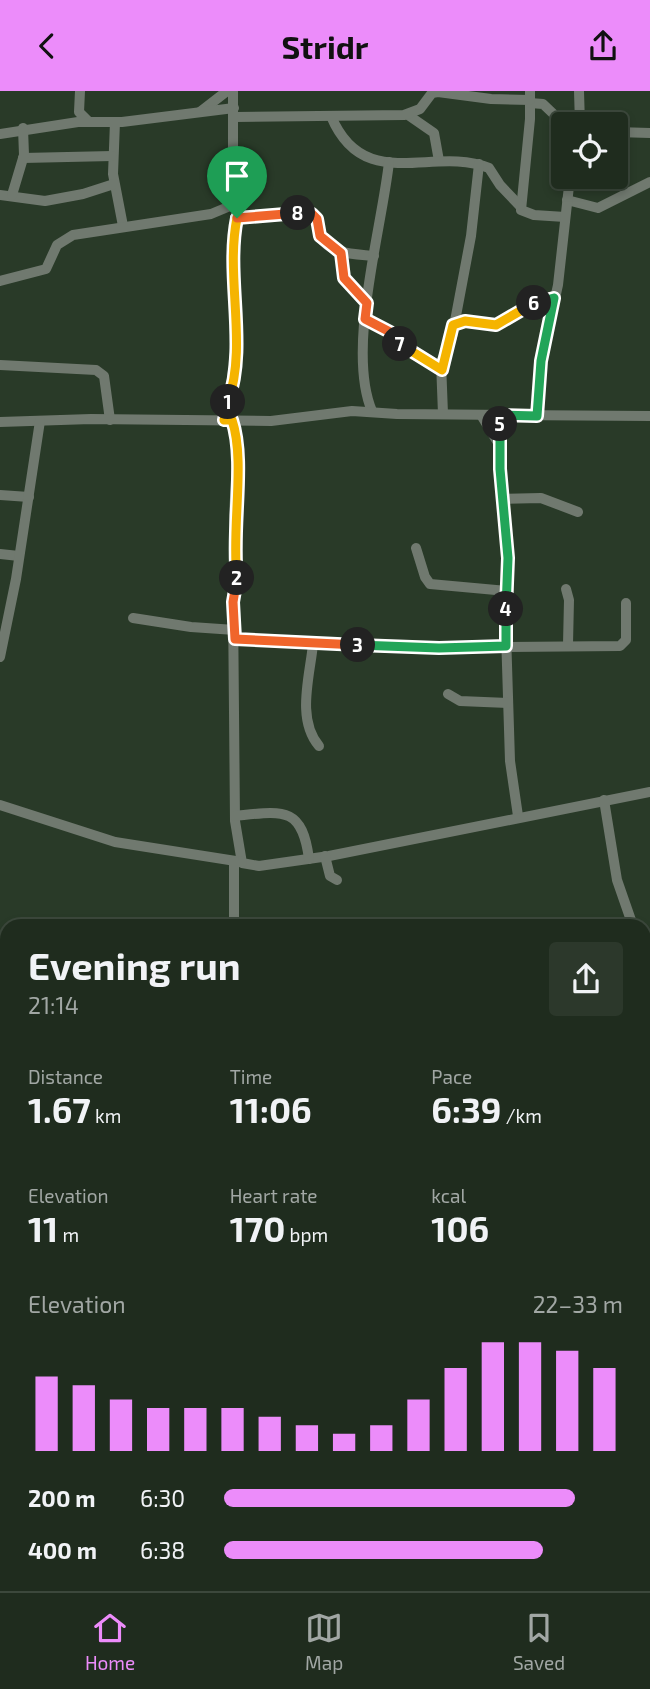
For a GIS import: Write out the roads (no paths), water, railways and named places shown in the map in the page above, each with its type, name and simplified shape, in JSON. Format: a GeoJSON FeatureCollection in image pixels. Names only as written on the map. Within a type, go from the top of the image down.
{"type":"FeatureCollection","features":[{"type":"Feature","properties":{"kind":"street"},"geometry":{"type":"LineString","coordinates":[[80,91],[79,112],[113,138]]}},
{"type":"Feature","properties":{"kind":"street"},"geometry":{"type":"LineString","coordinates":[[200,112],[227,91]]}},
{"type":"Feature","properties":{"kind":"street"},"geometry":{"type":"LineString","coordinates":[[233,91],[237,218],[233,295],[235,349],[228,420],[238,445],[235,634],[235,816],[238,861],[234,919]]}},
{"type":"Feature","properties":{"kind":"street"},"geometry":{"type":"LineString","coordinates":[[579,91],[580,112]]}},
{"type":"Feature","properties":{"kind":"street"},"geometry":{"type":"LineString","coordinates":[[0,134],[23,128],[115,122],[200,112],[331,116],[408,115],[420,109],[435,92],[530,98],[551,112]]}},
{"type":"Feature","properties":{"kind":"street"},"geometry":{"type":"LineString","coordinates":[[520,206],[530,98]]}},
{"type":"Feature","properties":{"kind":"street"},"geometry":{"type":"LineString","coordinates":[[408,115],[434,133],[439,149],[439,161]]}},
{"type":"Feature","properties":{"kind":"street"},"geometry":{"type":"LineString","coordinates":[[331,116],[347,143],[376,159],[403,165],[452,160],[479,164],[489,168],[525,214],[565,217]]}},
{"type":"Feature","properties":{"kind":"street"},"geometry":{"type":"LineString","coordinates":[[115,122],[112,156],[114,184],[123,226]]}},
{"type":"Feature","properties":{"kind":"street"},"geometry":{"type":"LineString","coordinates":[[12,195],[23,158],[23,128]]}},
{"type":"Feature","properties":{"kind":"street"},"geometry":{"type":"LineString","coordinates":[[628,132],[650,133]]}},
{"type":"Feature","properties":{"kind":"street"},"geometry":{"type":"LineString","coordinates":[[439,149],[452,160]]}},
{"type":"Feature","properties":{"kind":"street"},"geometry":{"type":"LineString","coordinates":[[23,158],[112,156]]}},
{"type":"Feature","properties":{"kind":"street"},"geometry":{"type":"LineString","coordinates":[[372,411],[365,371],[365,319],[389,162]]}},
{"type":"Feature","properties":{"kind":"street"},"geometry":{"type":"LineString","coordinates":[[443,414],[442,370],[471,236],[479,164]]}},
{"type":"Feature","properties":{"kind":"street"},"geometry":{"type":"LineString","coordinates":[[568,200],[598,208],[650,181]]}},
{"type":"Feature","properties":{"kind":"street"},"geometry":{"type":"LineString","coordinates":[[0,195],[45,201],[83,194],[114,184]]}},
{"type":"Feature","properties":{"kind":"street"},"geometry":{"type":"LineString","coordinates":[[537,416],[541,361],[554,298],[569,189]]}},
{"type":"Feature","properties":{"kind":"street"},"geometry":{"type":"LineString","coordinates":[[0,281],[46,269],[62,240],[123,226],[211,214],[235,204]]}},
{"type":"Feature","properties":{"kind":"street"},"geometry":{"type":"LineString","coordinates":[[237,218],[312,214],[317,219],[320,236],[341,253],[374,256]]}},
{"type":"Feature","properties":{"kind":"street"},"geometry":{"type":"LineString","coordinates":[[341,253],[344,278],[367,303]]}},
{"type":"Feature","properties":{"kind":"street"},"geometry":{"type":"LineString","coordinates":[[453,325],[465,321],[496,325],[524,307],[554,298]]}},
{"type":"Feature","properties":{"kind":"street"},"geometry":{"type":"LineString","coordinates":[[365,319],[390,332],[404,349],[426,357],[442,370]]}},
{"type":"Feature","properties":{"kind":"street"},"geometry":{"type":"LineString","coordinates":[[0,365],[96,370],[104,376],[110,421]]}},
{"type":"Feature","properties":{"kind":"street"},"geometry":{"type":"LineString","coordinates":[[0,422],[271,421],[372,411],[650,416]]}},
{"type":"Feature","properties":{"kind":"street"},"geometry":{"type":"LineString","coordinates":[[481,415],[500,446]]}},
{"type":"Feature","properties":{"kind":"street"},"geometry":{"type":"LineString","coordinates":[[501,415],[502,499],[508,558],[508,703],[512,791],[518,816]]}},
{"type":"Feature","properties":{"kind":"street"},"geometry":{"type":"LineString","coordinates":[[0,657],[40,421]]}},
{"type":"Feature","properties":{"kind":"street"},"geometry":{"type":"LineString","coordinates":[[0,495],[29,497]]}},
{"type":"Feature","properties":{"kind":"street"},"geometry":{"type":"LineString","coordinates":[[502,499],[541,498],[578,512]]}},
{"type":"Feature","properties":{"kind":"street"},"geometry":{"type":"LineString","coordinates":[[416,548],[425,577],[430,584],[507,591]]}},
{"type":"Feature","properties":{"kind":"street"},"geometry":{"type":"LineString","coordinates":[[0,554],[19,556]]}},
{"type":"Feature","properties":{"kind":"street"},"geometry":{"type":"LineString","coordinates":[[566,589],[570,607],[568,644]]}},
{"type":"Feature","properties":{"kind":"street"},"geometry":{"type":"LineString","coordinates":[[133,618],[313,644],[439,648],[625,644],[626,603]]}},
{"type":"Feature","properties":{"kind":"street"},"geometry":{"type":"LineString","coordinates":[[313,644],[307,717],[310,734],[319,746]]}},
{"type":"Feature","properties":{"kind":"street"},"geometry":{"type":"LineString","coordinates":[[448,694],[460,701],[508,703]]}},
{"type":"Feature","properties":{"kind":"street"},"geometry":{"type":"LineString","coordinates":[[0,805],[114,842],[259,866],[325,856],[650,792]]}},
{"type":"Feature","properties":{"kind":"street"},"geometry":{"type":"LineString","coordinates":[[604,800],[617,880],[631,919]]}},
{"type":"Feature","properties":{"kind":"street"},"geometry":{"type":"LineString","coordinates":[[235,816],[270,812],[288,814],[303,828],[309,859]]}},
{"type":"Feature","properties":{"kind":"street"},"geometry":{"type":"LineString","coordinates":[[325,856],[330,876],[337,880]]}}]}
